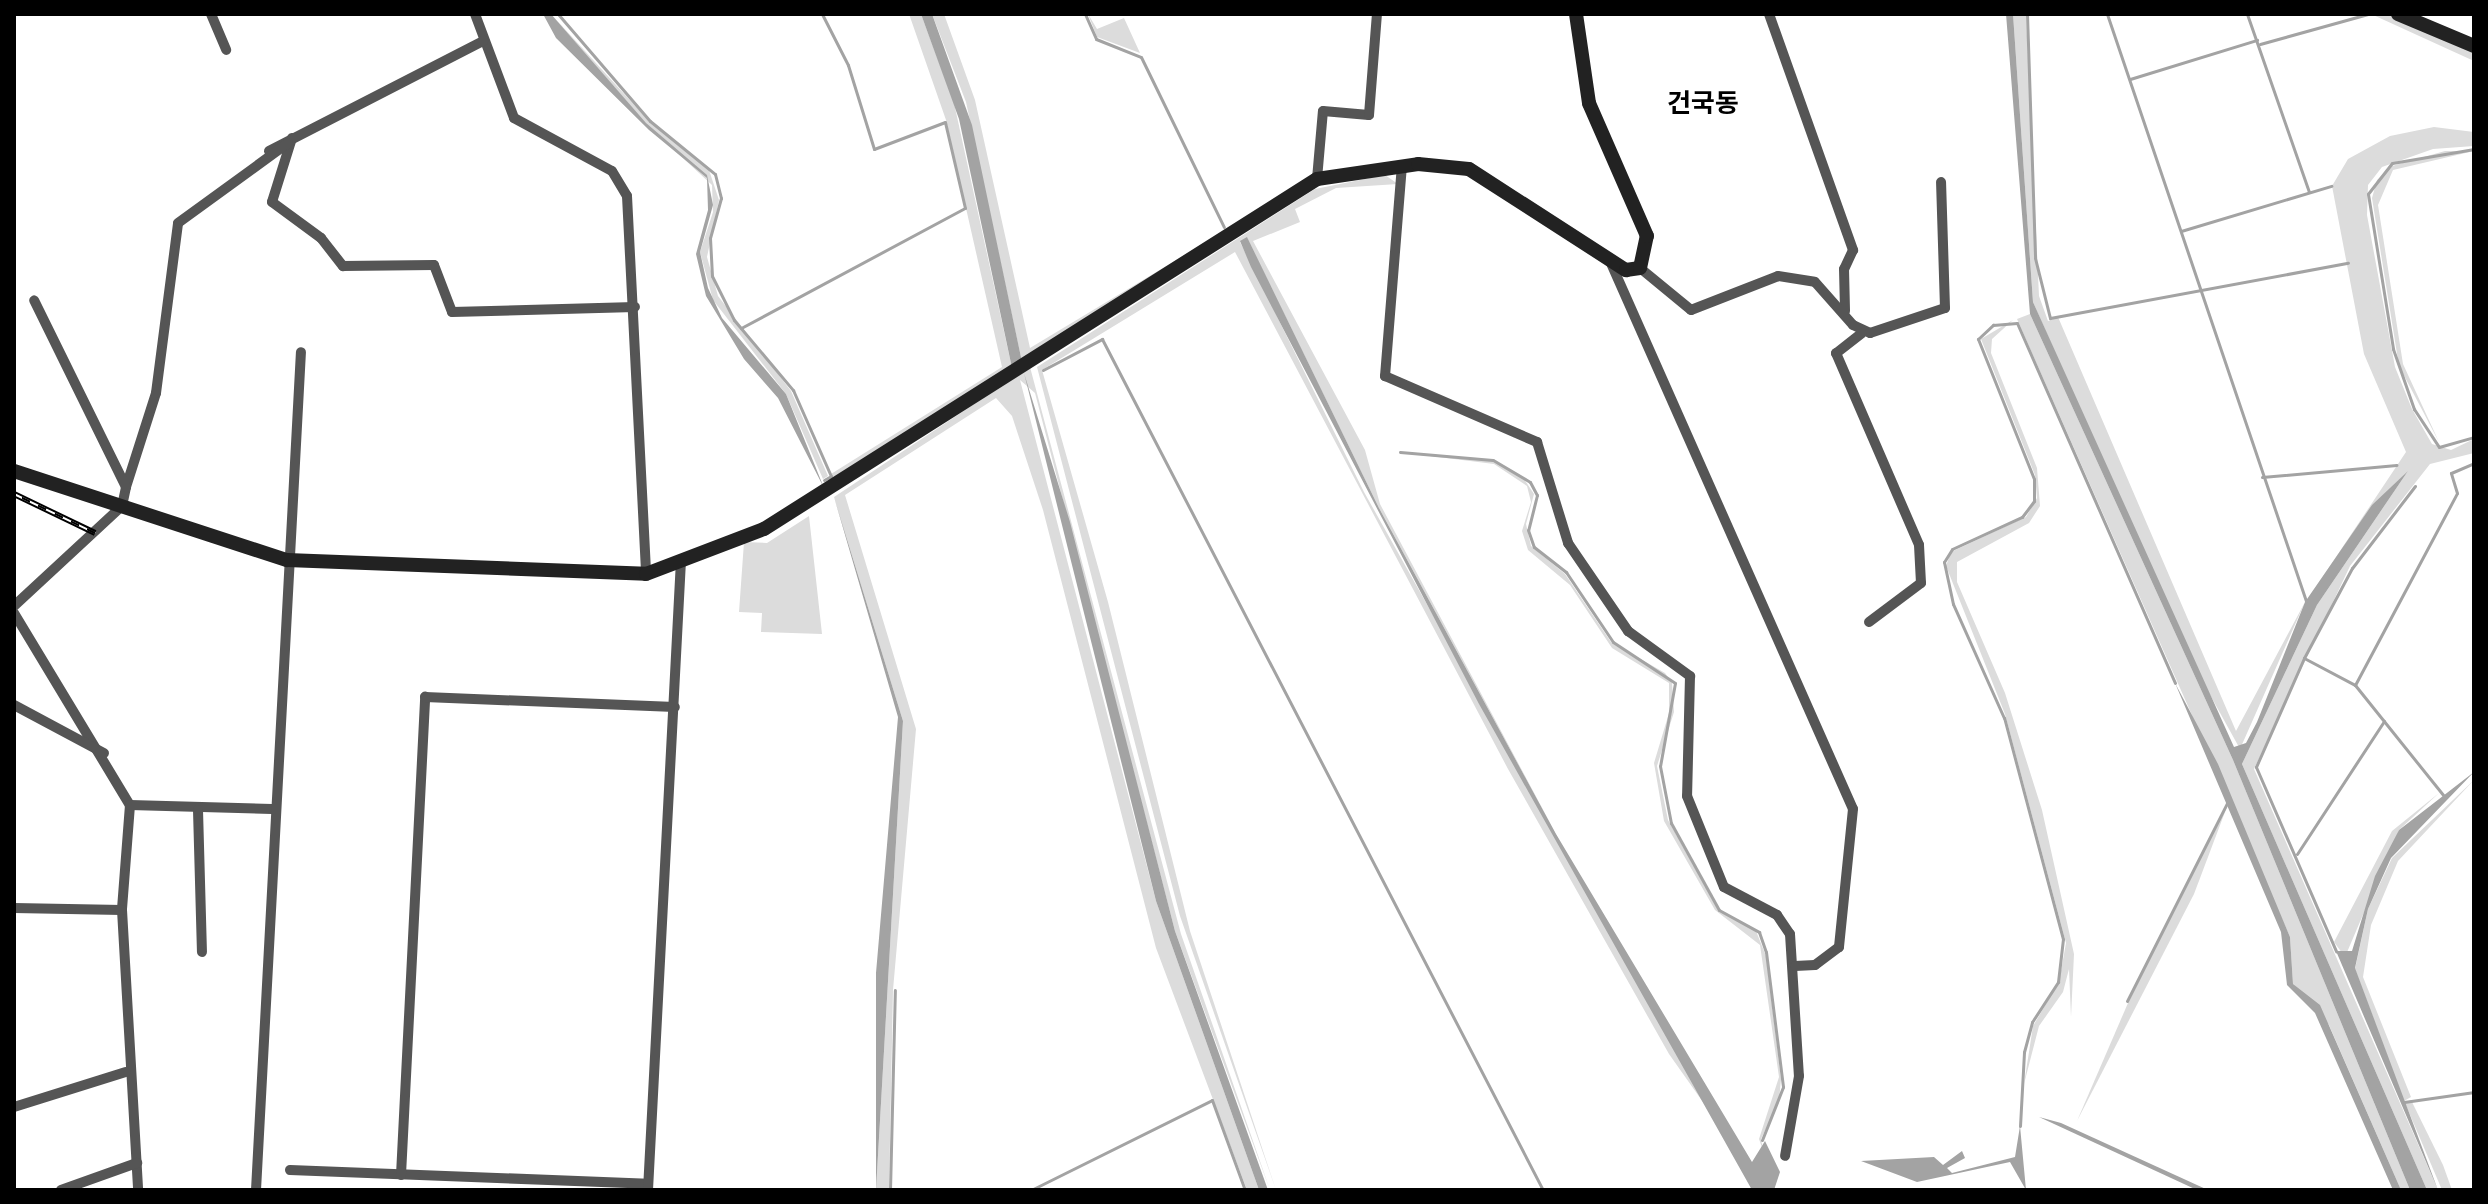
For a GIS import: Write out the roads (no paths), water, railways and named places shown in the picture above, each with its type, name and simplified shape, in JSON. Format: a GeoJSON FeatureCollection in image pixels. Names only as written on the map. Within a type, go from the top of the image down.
{"type":"FeatureCollection","features":[{"type":"Feature","properties":{"kind":"street"},"geometry":{"type":"LineString","coordinates":[[211,14],[226,50]]}},
{"type":"Feature","properties":{"kind":"street"},"geometry":{"type":"LineString","coordinates":[[475,14],[514,118],[604,166],[623,184],[635,307],[646,574]]}},
{"type":"Feature","properties":{"kind":"street"},"geometry":{"type":"LineString","coordinates":[[1317,179],[1323,111],[1369,115],[1377,14]]}},
{"type":"Feature","properties":{"kind":"street"},"geometry":{"type":"LineString","coordinates":[[1576,14],[1589,103],[1647,236],[1640,268]]}},
{"type":"Feature","properties":{"kind":"street"},"geometry":{"type":"LineString","coordinates":[[1769,14],[1853,250],[1844,269],[1845,311]]}},
{"type":"Feature","properties":{"kind":"street"},"geometry":{"type":"LineString","coordinates":[[2398,14],[2474,46]]}},
{"type":"Feature","properties":{"kind":"street"},"geometry":{"type":"LineString","coordinates":[[269,151],[483,41]]}},
{"type":"Feature","properties":{"kind":"street"},"geometry":{"type":"LineString","coordinates":[[292,138],[272,202],[321,238],[343,266],[434,265],[452,312],[635,307]]}},
{"type":"Feature","properties":{"kind":"street"},"geometry":{"type":"LineString","coordinates":[[14,606],[122,506],[156,393],[178,223],[277,157],[292,138]]}},
{"type":"Feature","properties":{"kind":"street"},"geometry":{"type":"LineString","coordinates":[[1402,165],[1385,376],[1543,450],[1555,517],[1568,543],[1628,631],[1690,676],[1687,796],[1724,887],[1786,924],[1795,966],[1799,1076],[1785,1156]]}},
{"type":"Feature","properties":{"kind":"street"},"geometry":{"type":"LineString","coordinates":[[14,471],[287,560],[646,574],[764,529],[1317,179],[1402,165],[1469,169],[1610,261],[1626,270],[1640,268],[1691,310],[1778,276],[1827,288],[1862,333]]}},
{"type":"Feature","properties":{"kind":"street"},"geometry":{"type":"LineString","coordinates":[[1869,622],[1921,583],[1919,545],[1836,353],[1862,333],[1945,308],[1941,182]]}},
{"type":"Feature","properties":{"kind":"street"},"geometry":{"type":"LineString","coordinates":[[1610,261],[1853,809],[1839,947],[1815,965],[1795,966]]}},
{"type":"Feature","properties":{"kind":"street"},"geometry":{"type":"LineString","coordinates":[[34,300],[126,487]]}},
{"type":"Feature","properties":{"kind":"street"},"geometry":{"type":"LineString","coordinates":[[256,1190],[272,809],[301,352]]}},
{"type":"Feature","properties":{"kind":"street"},"geometry":{"type":"LineString","coordinates":[[290,1170],[518,1184],[648,1187],[681,560]]}},
{"type":"Feature","properties":{"kind":"street"},"geometry":{"type":"LineString","coordinates":[[14,613],[106,755],[130,805],[122,910],[126,1072],[138,1190]]}},
{"type":"Feature","properties":{"kind":"street"},"geometry":{"type":"LineString","coordinates":[[401,1175],[425,697],[675,707]]}},
{"type":"Feature","properties":{"kind":"street"},"geometry":{"type":"LineString","coordinates":[[14,705],[106,755]]}},
{"type":"Feature","properties":{"kind":"street"},"geometry":{"type":"LineString","coordinates":[[130,805],[198,810],[272,809]]}},
{"type":"Feature","properties":{"kind":"street"},"geometry":{"type":"LineString","coordinates":[[198,810],[202,952]]}},
{"type":"Feature","properties":{"kind":"street"},"geometry":{"type":"LineString","coordinates":[[14,908],[122,910]]}},
{"type":"Feature","properties":{"kind":"street"},"geometry":{"type":"LineString","coordinates":[[14,1107],[126,1072]]}},
{"type":"Feature","properties":{"kind":"street"},"geometry":{"type":"LineString","coordinates":[[61,1190],[137,1163]]}},
{"type":"Feature","properties":{"kind":"waterway"},"geometry":{"type":"LineString","coordinates":[[558,14],[650,121],[715,174],[721,198],[710,238],[712,276],[734,320],[793,390],[831,476],[824,480]]}},
{"type":"Feature","properties":{"kind":"waterway"},"geometry":{"type":"LineString","coordinates":[[741,328],[965,208],[945,122],[874,149],[848,65],[822,14]]}},
{"type":"Feature","properties":{"kind":"waterway"},"geometry":{"type":"LineString","coordinates":[[1085,14],[1096,39],[1141,57],[1224,227]]}},
{"type":"Feature","properties":{"kind":"waterway"},"geometry":{"type":"LineString","coordinates":[[2027,14],[2035,258],[2050,318],[2348,263]]}},
{"type":"Feature","properties":{"kind":"waterway"},"geometry":{"type":"LineString","coordinates":[[2107,14],[2306,601]]}},
{"type":"Feature","properties":{"kind":"waterway"},"geometry":{"type":"LineString","coordinates":[[2247,14],[2309,192]]}},
{"type":"Feature","properties":{"kind":"waterway"},"geometry":{"type":"LineString","coordinates":[[2260,44],[2368,14]]}},
{"type":"Feature","properties":{"kind":"waterway"},"geometry":{"type":"LineString","coordinates":[[2130,79],[2257,40]]}},
{"type":"Feature","properties":{"kind":"waterway"},"geometry":{"type":"LineString","coordinates":[[2474,149],[2392,163],[2368,194],[2393,349],[2414,409],[2439,447],[2474,437]]}},
{"type":"Feature","properties":{"kind":"waterway"},"geometry":{"type":"LineString","coordinates":[[2181,231],[2331,186]]}},
{"type":"Feature","properties":{"kind":"waterway"},"geometry":{"type":"LineString","coordinates":[[2020,1126],[2024,1052],[2032,1022],[2058,982],[2063,939],[2004,718],[1953,604],[1944,562],[1952,549],[2022,517],[2034,501],[2034,479],[1978,339],[1993,325],[2017,323],[2175,683]]}},
{"type":"Feature","properties":{"kind":"waterway"},"geometry":{"type":"LineString","coordinates":[[1043,370],[1102,339],[1543,1190]]}},
{"type":"Feature","properties":{"kind":"waterway"},"geometry":{"type":"LineString","coordinates":[[1400,452],[1493,460],[1530,482],[1537,495],[1528,530],[1534,547],[1566,572],[1613,642],[1675,683],[1660,766],[1671,823],[1719,910],[1759,932],[1766,952],[1783,1087],[1762,1140]]}},
{"type":"Feature","properties":{"kind":"waterway"},"geometry":{"type":"LineString","coordinates":[[2355,685],[2457,493],[2451,473],[2474,463]]}},
{"type":"Feature","properties":{"kind":"waterway"},"geometry":{"type":"LineString","coordinates":[[2262,477],[2396,465]]}},
{"type":"Feature","properties":{"kind":"waterway"},"geometry":{"type":"LineString","coordinates":[[2415,486],[2352,568],[2304,658],[2355,685],[2443,795]]}},
{"type":"Feature","properties":{"kind":"waterway"},"geometry":{"type":"LineString","coordinates":[[2304,658],[2256,767],[2336,951]]}},
{"type":"Feature","properties":{"kind":"waterway"},"geometry":{"type":"LineString","coordinates":[[2297,854],[2384,721]]}},
{"type":"Feature","properties":{"kind":"waterway"},"geometry":{"type":"LineString","coordinates":[[2127,1001],[2227,803]]}},
{"type":"Feature","properties":{"kind":"waterway"},"geometry":{"type":"LineString","coordinates":[[890,1190],[895,990]]}},
{"type":"Feature","properties":{"kind":"waterway"},"geometry":{"type":"LineString","coordinates":[[2404,1102],[2474,1092]]}},
{"type":"Feature","properties":{"kind":"waterway"},"geometry":{"type":"LineString","coordinates":[[1031,1190],[1212,1100],[1245,1190]]}},
{"type":"Feature","properties":{"kind":"railway"},"geometry":{"type":"LineString","coordinates":[[14,494],[95,533]]}},
{"type":"Feature","properties":{"kind":"district","name":"건국동"},"geometry":{"type":"Point","coordinates":[1703,104]}}]}
